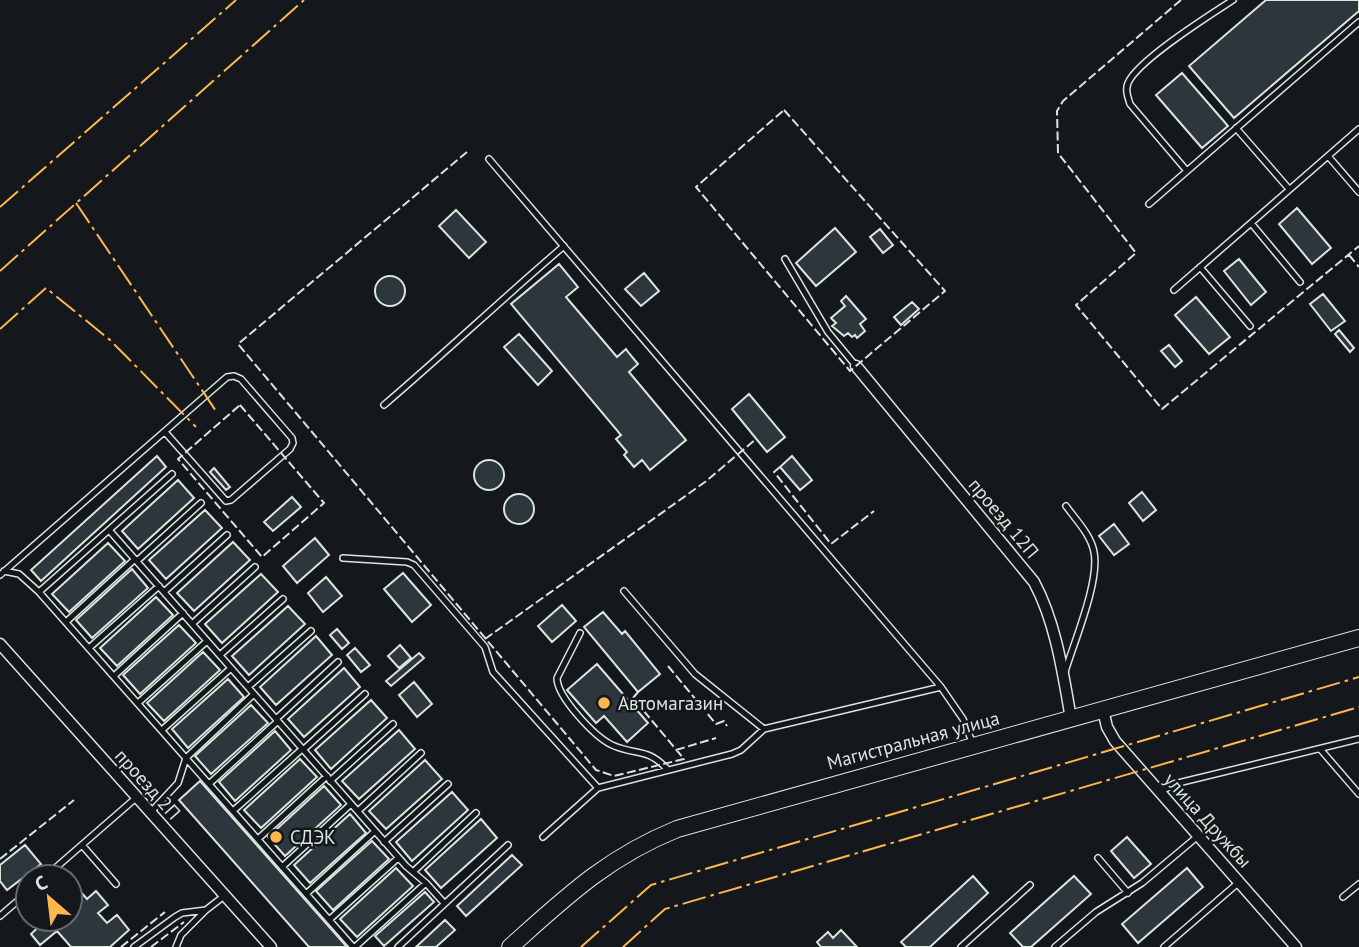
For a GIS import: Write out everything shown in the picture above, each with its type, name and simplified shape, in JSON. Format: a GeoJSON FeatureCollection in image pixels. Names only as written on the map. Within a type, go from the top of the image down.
{"type":"FeatureCollection","features":[{"type":"Feature","properties":{"kind":"main road","name":"Магистральная улица"},"geometry":{"type":"LineString","coordinates":[[510,947],[590,877],[649,840],[701,821],[1359,638]]}},
{"type":"Feature","properties":{"kind":"street","name":"проезд 12П"},"geometry":{"type":"LineString","coordinates":[[856,366],[1034,582],[1043,600],[1064,675],[1071,719]]}},
{"type":"Feature","properties":{"kind":"street","name":"проезд 2П"},"geometry":{"type":"LineString","coordinates":[[0,644],[271,947]]}},
{"type":"Feature","properties":{"kind":"street","name":"улица Дружбы"},"geometry":{"type":"LineString","coordinates":[[1103,710],[1107,727],[1115,741],[1296,947]]}},
{"type":"Feature","properties":{"kind":"lane"},"geometry":{"type":"LineString","coordinates":[[1187,171],[1130,104],[1126,93],[1128,82],[1183,32],[1233,0]]}},
{"type":"Feature","properties":{"kind":"lane"},"geometry":{"type":"LineString","coordinates":[[1149,204],[1359,22]]}},
{"type":"Feature","properties":{"kind":"lane"},"geometry":{"type":"LineString","coordinates":[[1236,128],[1289,190]]}},
{"type":"Feature","properties":{"kind":"lane"},"geometry":{"type":"LineString","coordinates":[[1174,289],[1359,129]]}},
{"type":"Feature","properties":{"kind":"lane"},"geometry":{"type":"LineString","coordinates":[[1328,156],[1359,192]]}},
{"type":"Feature","properties":{"kind":"lane"},"geometry":{"type":"LineString","coordinates":[[489,159],[941,687],[963,719],[972,745]]}},
{"type":"Feature","properties":{"kind":"lane"},"geometry":{"type":"LineString","coordinates":[[1251,223],[1300,282]]}},
{"type":"Feature","properties":{"kind":"lane"},"geometry":{"type":"LineString","coordinates":[[384,405],[461,340],[518,285],[564,246]]}},
{"type":"Feature","properties":{"kind":"lane"},"geometry":{"type":"LineString","coordinates":[[785,259],[828,332],[856,366]]}},
{"type":"Feature","properties":{"kind":"lane"},"geometry":{"type":"LineString","coordinates":[[1200,267],[1250,326]]}},
{"type":"Feature","properties":{"kind":"lane"},"geometry":{"type":"LineString","coordinates":[[2,573],[227,377],[240,379],[292,438],[293,443],[283,455],[231,500],[226,501],[165,432]]}},
{"type":"Feature","properties":{"kind":"lane"},"geometry":{"type":"LineString","coordinates":[[40,592],[172,474]]}},
{"type":"Feature","properties":{"kind":"lane"},"geometry":{"type":"LineString","coordinates":[[66,622],[201,503]]}},
{"type":"Feature","properties":{"kind":"lane"},"geometry":{"type":"LineString","coordinates":[[1064,675],[1095,570],[1094,552],[1089,538],[1066,506]]}},
{"type":"Feature","properties":{"kind":"lane"},"geometry":{"type":"LineString","coordinates":[[109,530],[398,858],[444,903]]}},
{"type":"Feature","properties":{"kind":"lane"},"geometry":{"type":"LineString","coordinates":[[164,592],[227,535]]}},
{"type":"Feature","properties":{"kind":"lane"},"geometry":{"type":"LineString","coordinates":[[343,558],[407,562],[414,565],[485,648],[493,672],[598,788]]}},
{"type":"Feature","properties":{"kind":"lane"},"geometry":{"type":"LineString","coordinates":[[192,624],[255,567]]}},
{"type":"Feature","properties":{"kind":"lane"},"geometry":{"type":"LineString","coordinates":[[2,573],[19,574],[40,592],[354,947],[426,883]]}},
{"type":"Feature","properties":{"kind":"lane"},"geometry":{"type":"LineString","coordinates":[[89,648],[159,586]]}},
{"type":"Feature","properties":{"kind":"lane"},"geometry":{"type":"LineString","coordinates":[[624,591],[695,674],[764,729]]}},
{"type":"Feature","properties":{"kind":"lane"},"geometry":{"type":"LineString","coordinates":[[220,655],[283,599]]}},
{"type":"Feature","properties":{"kind":"lane"},"geometry":{"type":"LineString","coordinates":[[114,676],[183,613]]}},
{"type":"Feature","properties":{"kind":"lane"},"geometry":{"type":"LineString","coordinates":[[248,687],[311,631]]}},
{"type":"Feature","properties":{"kind":"lane"},"geometry":{"type":"LineString","coordinates":[[580,633],[556,678],[561,695],[596,734],[608,743],[653,755],[667,769]]}},
{"type":"Feature","properties":{"kind":"lane"},"geometry":{"type":"LineString","coordinates":[[138,703],[207,640]]}},
{"type":"Feature","properties":{"kind":"lane"},"geometry":{"type":"LineString","coordinates":[[209,784],[338,662]]}},
{"type":"Feature","properties":{"kind":"lane"},"geometry":{"type":"LineString","coordinates":[[162,730],[231,668]]}},
{"type":"Feature","properties":{"kind":"lane"},"geometry":{"type":"LineString","coordinates":[[543,837],[598,788],[732,754],[741,750],[764,729],[941,687]]}},
{"type":"Feature","properties":{"kind":"lane"},"geometry":{"type":"LineString","coordinates":[[150,813],[177,783],[186,758],[254,694]]}},
{"type":"Feature","properties":{"kind":"lane"},"geometry":{"type":"LineString","coordinates":[[233,811],[365,694]]}},
{"type":"Feature","properties":{"kind":"lane"},"geometry":{"type":"LineString","coordinates":[[258,839],[393,724]]}},
{"type":"Feature","properties":{"kind":"lane"},"geometry":{"type":"LineString","coordinates":[[1159,792],[1174,784],[1359,740]]}},
{"type":"Feature","properties":{"kind":"lane"},"geometry":{"type":"LineString","coordinates":[[1321,750],[1359,794]]}},
{"type":"Feature","properties":{"kind":"lane"},"geometry":{"type":"LineString","coordinates":[[358,811],[421,753]]}},
{"type":"Feature","properties":{"kind":"lane"},"geometry":{"type":"LineString","coordinates":[[384,842],[448,784]]}},
{"type":"Feature","properties":{"kind":"lane"},"geometry":{"type":"LineString","coordinates":[[61,863],[136,797]]}},
{"type":"Feature","properties":{"kind":"lane"},"geometry":{"type":"LineString","coordinates":[[282,867],[351,804]]}},
{"type":"Feature","properties":{"kind":"lane"},"geometry":{"type":"LineString","coordinates":[[412,872],[476,813]]}},
{"type":"Feature","properties":{"kind":"lane"},"geometry":{"type":"LineString","coordinates":[[306,894],[375,831]]}},
{"type":"Feature","properties":{"kind":"lane"},"geometry":{"type":"LineString","coordinates":[[1055,947],[1087,919],[1142,883],[1198,836]]}},
{"type":"Feature","properties":{"kind":"lane"},"geometry":{"type":"LineString","coordinates":[[82,845],[116,884]]}},
{"type":"Feature","properties":{"kind":"lane"},"geometry":{"type":"LineString","coordinates":[[398,947],[508,845]]}},
{"type":"Feature","properties":{"kind":"lane"},"geometry":{"type":"LineString","coordinates":[[329,920],[398,858]]}},
{"type":"Feature","properties":{"kind":"lane"},"geometry":{"type":"LineString","coordinates":[[1098,858],[1128,892]]}},
{"type":"Feature","properties":{"kind":"lane"},"geometry":{"type":"LineString","coordinates":[[1164,947],[1239,882]]}},
{"type":"Feature","properties":{"kind":"lane"},"geometry":{"type":"LineString","coordinates":[[1343,897],[1359,884]]}},
{"type":"Feature","properties":{"kind":"lane"},"geometry":{"type":"LineString","coordinates":[[964,946],[1030,885]]}},
{"type":"Feature","properties":{"kind":"lane"},"geometry":{"type":"LineString","coordinates":[[176,947],[181,935],[225,895]]}},
{"type":"Feature","properties":{"kind":"lane"},"geometry":{"type":"LineString","coordinates":[[0,916],[14,904]]}},
{"type":"Feature","properties":{"kind":"lane"},"geometry":{"type":"LineString","coordinates":[[134,947],[182,913],[206,910]]}},
{"type":"Feature","properties":{"kind":"building"},"geometry":{"type":"Polygon","coordinates":[[[1266,0],[1359,0],[1359,11],[1234,118],[1189,66],[1266,0]]]}},
{"type":"Feature","properties":{"kind":"building"},"geometry":{"type":"Polygon","coordinates":[[[1182,73],[1228,126],[1202,148],[1156,95],[1182,73]]]}},
{"type":"Feature","properties":{"kind":"building"},"geometry":{"type":"Polygon","coordinates":[[[1297,208],[1331,248],[1312,264],[1279,224],[1297,208]]]}},
{"type":"Feature","properties":{"kind":"building"},"geometry":{"type":"Polygon","coordinates":[[[456,210],[486,242],[469,258],[439,226],[456,210]]]}},
{"type":"Feature","properties":{"kind":"building"},"geometry":{"type":"Polygon","coordinates":[[[835,228],[856,252],[816,286],[796,263],[835,228]]]}},
{"type":"Feature","properties":{"kind":"building"},"geometry":{"type":"Polygon","coordinates":[[[880,229],[893,245],[883,253],[870,237],[880,229]]]}},
{"type":"Feature","properties":{"kind":"building"},"geometry":{"type":"Polygon","coordinates":[[[1239,259],[1266,292],[1251,305],[1224,271],[1239,259]]]}},
{"type":"Feature","properties":{"kind":"building"},"geometry":{"type":"Polygon","coordinates":[[[559,264],[578,287],[566,297],[617,357],[626,349],[638,364],[629,372],[686,440],[650,470],[642,460],[634,467],[624,455],[627,452],[616,439],[621,435],[511,304],[559,264]]]}},
{"type":"Feature","properties":{"kind":"building"},"geometry":{"type":"Polygon","coordinates":[[[644,273],[659,291],[641,306],[625,289],[644,273]]]}},
{"type":"Feature","properties":{"kind":"building"},"geometry":{"type":"Polygon","coordinates":[[[390,276],[401,280],[405,291],[401,302],[390,306],[379,302],[375,291],[379,280],[390,276]]]}},
{"type":"Feature","properties":{"kind":"building"},"geometry":{"type":"Polygon","coordinates":[[[1323,294],[1345,321],[1331,331],[1310,304],[1323,294]]]}},
{"type":"Feature","properties":{"kind":"building"},"geometry":{"type":"Polygon","coordinates":[[[846,296],[866,319],[860,324],[865,331],[857,338],[848,333],[844,336],[832,326],[836,323],[831,318],[845,306],[841,301],[846,296]]]}},
{"type":"Feature","properties":{"kind":"building"},"geometry":{"type":"Polygon","coordinates":[[[1196,297],[1230,337],[1209,354],[1175,315],[1196,297]]]}},
{"type":"Feature","properties":{"kind":"building"},"geometry":{"type":"Polygon","coordinates":[[[912,302],[919,309],[901,325],[894,317],[912,302]]]}},
{"type":"Feature","properties":{"kind":"building"},"geometry":{"type":"Polygon","coordinates":[[[1339,330],[1354,348],[1350,352],[1335,334],[1339,330]]]}},
{"type":"Feature","properties":{"kind":"building"},"geometry":{"type":"Polygon","coordinates":[[[519,334],[552,371],[538,385],[504,347],[519,334]]]}},
{"type":"Feature","properties":{"kind":"building"},"geometry":{"type":"Polygon","coordinates":[[[1169,345],[1182,361],[1175,367],[1161,351],[1169,345]]]}},
{"type":"Feature","properties":{"kind":"building"},"geometry":{"type":"Polygon","coordinates":[[[749,394],[785,437],[767,452],[732,409],[749,394]]]}},
{"type":"Feature","properties":{"kind":"building"},"geometry":{"type":"Polygon","coordinates":[[[157,456],[166,467],[41,581],[31,570],[157,456]]]}},
{"type":"Feature","properties":{"kind":"building"},"geometry":{"type":"Polygon","coordinates":[[[792,456],[812,480],[800,490],[780,467],[792,456]]]}},
{"type":"Feature","properties":{"kind":"building"},"geometry":{"type":"Polygon","coordinates":[[[489,460],[500,464],[504,475],[500,486],[489,490],[478,486],[474,475],[478,464],[489,460]]]}},
{"type":"Feature","properties":{"kind":"building"},"geometry":{"type":"Polygon","coordinates":[[[214,468],[230,487],[226,490],[210,472],[214,468]]]}},
{"type":"Feature","properties":{"kind":"building"},"geometry":{"type":"Polygon","coordinates":[[[178,480],[194,498],[138,549],[122,531],[178,480]]]}},
{"type":"Feature","properties":{"kind":"building"},"geometry":{"type":"Polygon","coordinates":[[[1142,492],[1156,510],[1143,521],[1129,503],[1142,492]]]}},
{"type":"Feature","properties":{"kind":"building"},"geometry":{"type":"Polygon","coordinates":[[[519,494],[530,498],[534,509],[530,520],[519,524],[508,520],[504,509],[508,498],[519,494]]]}},
{"type":"Feature","properties":{"kind":"building"},"geometry":{"type":"Polygon","coordinates":[[[292,497],[301,507],[273,531],[264,522],[292,497]]]}},
{"type":"Feature","properties":{"kind":"building"},"geometry":{"type":"Polygon","coordinates":[[[205,510],[222,528],[166,579],[149,560],[205,510]]]}},
{"type":"Feature","properties":{"kind":"building"},"geometry":{"type":"Polygon","coordinates":[[[1114,524],[1129,544],[1114,555],[1099,536],[1114,524]]]}},
{"type":"Feature","properties":{"kind":"building"},"geometry":{"type":"Polygon","coordinates":[[[315,538],[329,555],[297,583],[283,566],[315,538]]]}},
{"type":"Feature","properties":{"kind":"building"},"geometry":{"type":"Polygon","coordinates":[[[233,542],[250,560],[194,611],[177,593],[233,542]]]}},
{"type":"Feature","properties":{"kind":"building"},"geometry":{"type":"Polygon","coordinates":[[[108,543],[125,561],[69,612],[52,594],[108,543]]]}},
{"type":"Feature","properties":{"kind":"building"},"geometry":{"type":"Polygon","coordinates":[[[132,569],[148,588],[92,638],[76,620],[132,569]]]}},
{"type":"Feature","properties":{"kind":"building"},"geometry":{"type":"Polygon","coordinates":[[[403,573],[431,605],[412,622],[384,589],[403,573]]]}},
{"type":"Feature","properties":{"kind":"building"},"geometry":{"type":"Polygon","coordinates":[[[261,574],[278,592],[222,643],[205,624],[261,574]]]}},
{"type":"Feature","properties":{"kind":"building"},"geometry":{"type":"Polygon","coordinates":[[[326,577],[342,596],[323,612],[308,593],[326,577]]]}},
{"type":"Feature","properties":{"kind":"building"},"geometry":{"type":"Polygon","coordinates":[[[156,597],[173,615],[117,666],[100,648],[156,597]]]}},
{"type":"Feature","properties":{"kind":"building"},"geometry":{"type":"Polygon","coordinates":[[[562,605],[576,621],[552,642],[538,626],[562,605]]]}},
{"type":"Feature","properties":{"kind":"building"},"geometry":{"type":"Polygon","coordinates":[[[288,606],[305,624],[249,675],[232,656],[288,606]]]}},
{"type":"Feature","properties":{"kind":"building"},"geometry":{"type":"Polygon","coordinates":[[[603,612],[622,634],[625,631],[660,674],[638,692],[584,627],[603,612]]]}},
{"type":"Feature","properties":{"kind":"building"},"geometry":{"type":"Polygon","coordinates":[[[179,625],[196,643],[140,694],[123,675],[179,625]]]}},
{"type":"Feature","properties":{"kind":"building"},"geometry":{"type":"Polygon","coordinates":[[[337,629],[349,643],[342,649],[330,635],[337,629]]]}},
{"type":"Feature","properties":{"kind":"building"},"geometry":{"type":"Polygon","coordinates":[[[316,636],[332,655],[276,705],[260,687],[316,636]]]}},
{"type":"Feature","properties":{"kind":"building"},"geometry":{"type":"Polygon","coordinates":[[[400,645],[411,658],[399,668],[388,656],[400,645]]]}},
{"type":"Feature","properties":{"kind":"building"},"geometry":{"type":"Polygon","coordinates":[[[355,648],[370,665],[361,672],[347,655],[355,648]]]}},
{"type":"Feature","properties":{"kind":"building"},"geometry":{"type":"Polygon","coordinates":[[[203,652],[220,670],[164,721],[147,703],[203,652]]]}},
{"type":"Feature","properties":{"kind":"building"},"geometry":{"type":"Polygon","coordinates":[[[419,653],[424,658],[391,686],[386,681],[419,653]]]}},
{"type":"Feature","properties":{"kind":"building","name":"Автомагазин"},"geometry":{"type":"Polygon","coordinates":[[[597,664],[648,723],[627,742],[604,716],[596,723],[567,690],[597,664]]]}},
{"type":"Feature","properties":{"kind":"building"},"geometry":{"type":"Polygon","coordinates":[[[344,668],[360,687],[304,737],[288,719],[344,668]]]}},
{"type":"Feature","properties":{"kind":"building"},"geometry":{"type":"Polygon","coordinates":[[[228,679],[244,697],[188,748],[172,729],[228,679]]]}},
{"type":"Feature","properties":{"kind":"building"},"geometry":{"type":"Polygon","coordinates":[[[414,682],[432,704],[417,717],[399,695],[414,682]]]}},
{"type":"Feature","properties":{"kind":"building"},"geometry":{"type":"Polygon","coordinates":[[[371,700],[387,718],[331,769],[315,750],[371,700]]]}},
{"type":"Feature","properties":{"kind":"building"},"geometry":{"type":"Polygon","coordinates":[[[251,705],[268,723],[211,774],[195,756],[251,705]]]}},
{"type":"Feature","properties":{"kind":"building"},"geometry":{"type":"Polygon","coordinates":[[[399,730],[415,749],[359,799],[342,781],[399,730]]]}},
{"type":"Feature","properties":{"kind":"building"},"geometry":{"type":"Polygon","coordinates":[[[275,731],[291,750],[235,801],[219,782],[275,731]]]}},
{"type":"Feature","properties":{"kind":"building"},"geometry":{"type":"Polygon","coordinates":[[[300,759],[317,777],[261,828],[244,810],[300,759]]]}},
{"type":"Feature","properties":{"kind":"building"},"geometry":{"type":"Polygon","coordinates":[[[425,760],[442,779],[386,829],[369,811],[425,760]]]}},
{"type":"Feature","properties":{"kind":"building"},"geometry":{"type":"Polygon","coordinates":[[[200,781],[347,947],[309,947],[179,800],[200,781]]]}},
{"type":"Feature","properties":{"kind":"building"},"geometry":{"type":"Polygon","coordinates":[[[324,786],[341,805],[285,856],[268,837],[324,786]]]}},
{"type":"Feature","properties":{"kind":"building"},"geometry":{"type":"Polygon","coordinates":[[[452,792],[468,810],[412,861],[396,842],[452,792]]]}},
{"type":"Feature","properties":{"kind":"building"},"geometry":{"type":"Polygon","coordinates":[[[350,814],[366,833],[310,883],[294,865],[350,814]]]}},
{"type":"Feature","properties":{"kind":"building"},"geometry":{"type":"Polygon","coordinates":[[[481,819],[497,838],[441,888],[425,870],[481,819]]]}},
{"type":"Feature","properties":{"kind":"building"},"geometry":{"type":"Polygon","coordinates":[[[1127,837],[1151,864],[1134,878],[1111,851],[1127,837]]]}},
{"type":"Feature","properties":{"kind":"building"},"geometry":{"type":"Polygon","coordinates":[[[372,841],[389,859],[333,910],[316,891],[372,841]]]}},
{"type":"Feature","properties":{"kind":"building"},"geometry":{"type":"Polygon","coordinates":[[[25,845],[40,863],[14,863],[14,885],[7,890],[0,881],[0,865],[25,845]]]}},
{"type":"Feature","properties":{"kind":"building"},"geometry":{"type":"Polygon","coordinates":[[[512,855],[522,865],[466,916],[457,906],[512,855]]]}},
{"type":"Feature","properties":{"kind":"building"},"geometry":{"type":"Polygon","coordinates":[[[396,868],[413,886],[357,937],[340,919],[396,868]]]}},
{"type":"Feature","properties":{"kind":"building"},"geometry":{"type":"Polygon","coordinates":[[[1187,868],[1203,887],[1138,943],[1122,924],[1187,868]]]}},
{"type":"Feature","properties":{"kind":"building"},"geometry":{"type":"Polygon","coordinates":[[[973,876],[988,893],[930,947],[906,947],[901,942],[973,876]]]}},
{"type":"Feature","properties":{"kind":"building"},"geometry":{"type":"Polygon","coordinates":[[[1074,876],[1091,894],[1031,947],[1023,947],[1010,933],[1074,876]]]}},
{"type":"Feature","properties":{"kind":"building"},"geometry":{"type":"Polygon","coordinates":[[[96,891],[108,905],[98,913],[107,923],[117,915],[129,930],[110,947],[71,947],[59,933],[84,933],[84,896],[87,899],[96,891]]]}},
{"type":"Feature","properties":{"kind":"building"},"geometry":{"type":"Polygon","coordinates":[[[425,892],[434,902],[384,946],[375,936],[425,892]]]}},
{"type":"Feature","properties":{"kind":"building"},"geometry":{"type":"Polygon","coordinates":[[[445,920],[455,930],[436,947],[416,947],[445,920]]]}},
{"type":"Feature","properties":{"kind":"building"},"geometry":{"type":"Polygon","coordinates":[[[841,930],[857,947],[821,947],[817,942],[828,932],[833,938],[841,930]]]}},
{"type":"Feature","properties":{"kind":"building"},"geometry":{"type":"Polygon","coordinates":[[[32,933],[55,933],[40,945],[32,933]]]}},
{"type":"Feature","properties":{"kind":"fence"},"geometry":{"type":"LineString","coordinates":[[1181,0],[1063,101],[1057,111],[1058,153],[1136,253],[1076,305],[1162,409],[1359,246]]}},
{"type":"Feature","properties":{"kind":"fence"},"geometry":{"type":"LineString","coordinates":[[784,110],[945,291],[850,371],[696,187],[784,110]]}},
{"type":"Feature","properties":{"kind":"fence"},"geometry":{"type":"LineString","coordinates":[[467,152],[238,344],[596,770],[614,776],[684,759],[633,698],[638,692]]}},
{"type":"Feature","properties":{"kind":"fence"},"geometry":{"type":"LineString","coordinates":[[1349,255],[1359,267]]}},
{"type":"Feature","properties":{"kind":"fence"},"geometry":{"type":"LineString","coordinates":[[240,405],[324,503],[262,557],[178,459],[240,405]]}},
{"type":"Feature","properties":{"kind":"fence"},"geometry":{"type":"LineString","coordinates":[[485,639],[705,482],[756,439]]}},
{"type":"Feature","properties":{"kind":"fence"},"geometry":{"type":"LineString","coordinates":[[780,467],[774,472],[831,544],[874,511]]}},
{"type":"Feature","properties":{"kind":"fence"},"geometry":{"type":"LineString","coordinates":[[668,666],[716,724],[724,721],[727,726]]}},
{"type":"Feature","properties":{"kind":"fence"},"geometry":{"type":"LineString","coordinates":[[676,750],[716,738]]}},
{"type":"Feature","properties":{"kind":"fence"},"geometry":{"type":"LineString","coordinates":[[0,859],[74,800]]}},
{"type":"Feature","properties":{"kind":"fence"},"geometry":{"type":"LineString","coordinates":[[121,947],[165,912]]}},
{"type":"Feature","properties":{"kind":"fence"},"geometry":{"type":"LineString","coordinates":[[151,947],[184,922]]}},
{"type":"Feature","properties":{"kind":"power"},"geometry":{"type":"LineString","coordinates":[[0,207],[236,0]]}},
{"type":"Feature","properties":{"kind":"power"},"geometry":{"type":"LineString","coordinates":[[0,271],[304,0]]}},
{"type":"Feature","properties":{"kind":"power"},"geometry":{"type":"LineString","coordinates":[[76,203],[216,411]]}},
{"type":"Feature","properties":{"kind":"power"},"geometry":{"type":"LineString","coordinates":[[0,329],[46,288],[110,340],[196,427]]}},
{"type":"Feature","properties":{"kind":"power"},"geometry":{"type":"LineString","coordinates":[[581,947],[651,885],[1359,677]]}},
{"type":"Feature","properties":{"kind":"power"},"geometry":{"type":"LineString","coordinates":[[623,947],[665,909],[1359,707]]}},
{"type":"Feature","properties":{"kind":"place","name":"Автомагазин"},"geometry":{"type":"Point","coordinates":[604,703]}},
{"type":"Feature","properties":{"kind":"place","name":"СДЭК"},"geometry":{"type":"Point","coordinates":[276,837]}}]}
